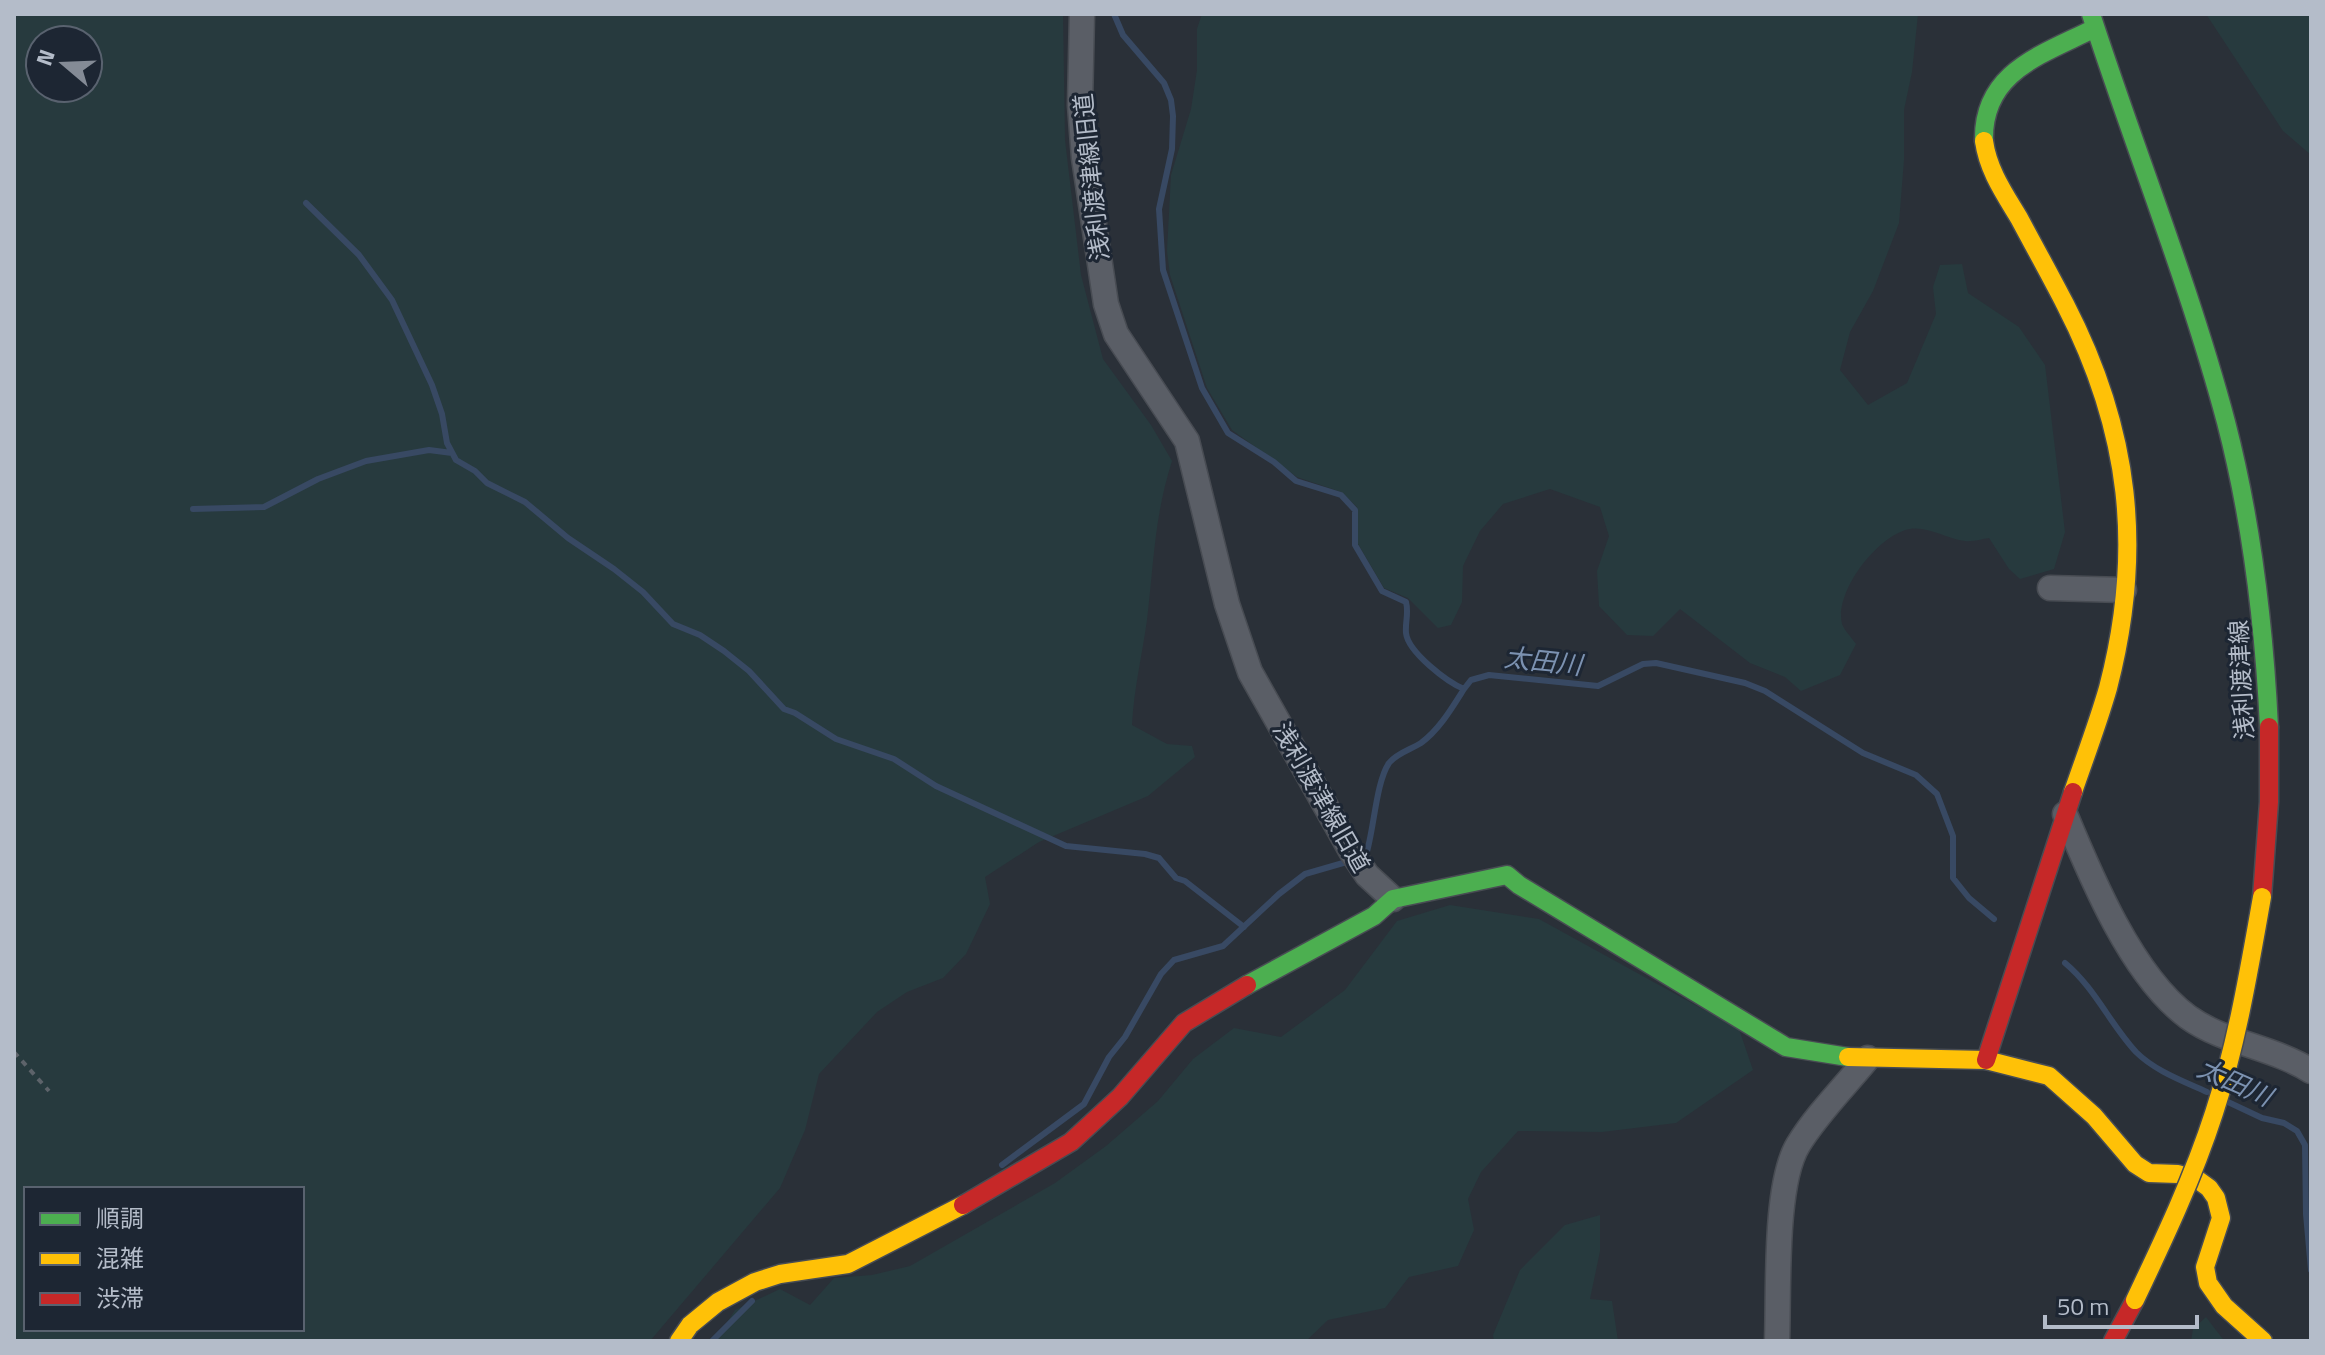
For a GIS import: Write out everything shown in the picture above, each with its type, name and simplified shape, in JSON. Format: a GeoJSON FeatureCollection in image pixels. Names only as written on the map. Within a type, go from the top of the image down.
{"type":"FeatureCollection","features":[{"type":"Feature","properties":{"kind":"main road"},"geometry":{"type":"LineString","coordinates":[[1986,1060],[2107,686],[2122,619],[2128,518],[2121,461],[2106,400],[2068,311],[2015,211],[1993,177],[1983,135],[1985,117],[2000,84],[2020,64],[2093,21]]}},
{"type":"Feature","properties":{"kind":"main road","name":"浅利渡津線"},"geometry":{"type":"LineString","coordinates":[[2093,21],[2214,377],[2241,493],[2261,608],[2268,697],[2270,790],[2262,897],[2246,987],[2223,1085],[2181,1203],[2113,1341]]}},
{"type":"Feature","properties":{"kind":"main road"},"geometry":{"type":"LineString","coordinates":[[679,1341],[690,1325],[718,1302],[755,1282],[780,1274],[848,1264],[993,1190],[1071,1142],[1120,1097],[1184,1023],[1257,979],[1374,916],[1393,899],[1507,875],[1619,947],[1786,1047],[1837,1057],[1986,1060],[2049,1076],[2094,1116],[2135,1164],[2149,1173],[2178,1174],[2198,1180],[2209,1188],[2216,1198],[2221,1218],[2205,1267],[2208,1283],[2224,1306],[2263,1341]]}},
{"type":"Feature","properties":{"kind":"street","name":"浅利渡津線旧道"},"geometry":{"type":"LineString","coordinates":[[1082,14],[1080,105],[1084,158],[1106,304],[1116,334],[1187,441],[1227,604],[1250,672],[1351,851],[1367,875],[1393,899]]}},
{"type":"Feature","properties":{"kind":"street"},"geometry":{"type":"LineString","coordinates":[[2050,588],[2124,590]]}},
{"type":"Feature","properties":{"kind":"street"},"geometry":{"type":"LineString","coordinates":[[2065,814],[2094,885],[2151,981],[2189,1017],[2229,1037],[2292,1059],[2311,1071]]}},
{"type":"Feature","properties":{"kind":"street"},"geometry":{"type":"LineString","coordinates":[[1777,1341],[1783,1195],[1787,1169],[1798,1144],[1868,1058]]}},
{"type":"Feature","properties":{"kind":"path"},"geometry":{"type":"LineString","coordinates":[[14,1052],[49,1091]]}},
{"type":"Feature","properties":{"kind":"green space"},"geometry":{"type":"Polygon","coordinates":[[[14,14],[1063,14],[1065,140],[1081,275],[1103,359],[1151,425],[1172,461],[1158,521],[1132,725],[1167,744],[1192,746],[1195,757],[1148,796],[1039,842],[985,877],[990,904],[966,954],[943,978],[907,992],[877,1012],[819,1074],[805,1130],[780,1188],[650,1341],[14,1341],[14,14]]]}},
{"type":"Feature","properties":{"kind":"green space"},"geometry":{"type":"Polygon","coordinates":[[[1202,14],[1918,14],[1912,72],[1904,110],[1899,223],[1873,291],[1850,332],[1840,370],[1868,405],[1907,383],[1936,314],[1933,287],[1940,265],[1962,264],[1968,293],[2019,327],[2045,365],[2065,532],[2054,569],[2020,579],[2009,569],[1989,538],[1965,541],[1917,529],[1898,533],[1885,541],[1861,566],[1845,596],[1842,624],[1856,644],[1840,675],[1801,691],[1785,677],[1750,663],[1680,609],[1653,636],[1627,635],[1599,606],[1597,571],[1609,536],[1600,507],[1550,489],[1503,504],[1480,531],[1463,566],[1462,602],[1451,625],[1438,628],[1408,598],[1384,588],[1358,544],[1357,507],[1341,492],[1297,477],[1232,430],[1207,388],[1170,275],[1167,251],[1171,175],[1191,109],[1197,70],[1197,29],[1202,14]]]}},
{"type":"Feature","properties":{"kind":"green space"},"geometry":{"type":"Polygon","coordinates":[[[2206,14],[2311,14],[2311,155],[2283,131],[2206,14]]]}},
{"type":"Feature","properties":{"kind":"green space"},"geometry":{"type":"Polygon","coordinates":[[[1450,905],[1539,919],[1739,1029],[1753,1070],[1676,1123],[1602,1132],[1518,1131],[1481,1172],[1468,1199],[1474,1230],[1458,1266],[1409,1277],[1385,1308],[1328,1320],[1306,1341],[715,1341],[735,1310],[780,1289],[810,1305],[834,1278],[872,1275],[910,1266],[1055,1183],[1106,1146],[1158,1101],[1193,1059],[1234,1028],[1281,1037],[1345,990],[1397,921],[1450,905]]]}},
{"type":"Feature","properties":{"kind":"green space"},"geometry":{"type":"Polygon","coordinates":[[[1600,1215],[1600,1251],[1590,1299],[1612,1301],[1618,1341],[1494,1341],[1493,1335],[1520,1270],[1565,1225],[1600,1215]]]}},
{"type":"Feature","properties":{"kind":"green space"},"geometry":{"type":"Polygon","coordinates":[[[2206,1317],[2227,1341],[2191,1341],[2193,1329],[2206,1317]]]}},
{"type":"Feature","properties":{"kind":"waterway","name":"太田川"},"geometry":{"type":"LineString","coordinates":[[1114,14],[1123,35],[1164,83],[1171,100],[1172,149],[1159,209],[1163,270],[1202,388],[1228,433],[1274,462],[1296,481],[1341,495],[1355,510],[1355,545],[1382,591],[1406,602],[1408,641],[1421,657],[1464,689],[1471,680],[1489,675],[1598,686],[1643,664],[1656,663],[1745,683],[1765,691],[1863,753],[1916,775],[1937,794],[1953,836],[1953,878],[1969,898],[1994,919]]}},
{"type":"Feature","properties":{"kind":"waterway"},"geometry":{"type":"LineString","coordinates":[[306,203],[359,255],[392,300],[432,385],[442,414],[447,443],[456,460],[475,471],[487,483],[525,502],[568,538],[614,569],[643,592],[673,624],[700,635],[724,651],[749,671],[784,709],[836,739],[894,759],[936,786],[1066,846],[1159,858],[1176,878],[1185,881],[1244,927]]}},
{"type":"Feature","properties":{"kind":"waterway"},"geometry":{"type":"LineString","coordinates":[[193,509],[264,507],[318,479],[366,461],[429,450],[452,453]]}},
{"type":"Feature","properties":{"kind":"waterway"},"geometry":{"type":"LineString","coordinates":[[1361,857],[1366,855],[1369,845],[1381,782],[1389,763],[1434,732],[1464,689]]}},
{"type":"Feature","properties":{"kind":"waterway"},"geometry":{"type":"LineString","coordinates":[[1002,1165],[1084,1104],[1109,1057],[1125,1037],[1161,974],[1174,960],[1223,946],[1305,874],[1350,861]]}},
{"type":"Feature","properties":{"kind":"waterway","name":"太田川"},"geometry":{"type":"LineString","coordinates":[[2065,963],[2085,984],[2136,1052],[2160,1070],[2207,1092]]}},
{"type":"Feature","properties":{"kind":"waterway","name":"太田川"},"geometry":{"type":"LineString","coordinates":[[2228,1102],[2262,1118],[2284,1123],[2297,1131],[2305,1145],[2311,1270]]}},
{"type":"Feature","properties":{"kind":"waterway"},"geometry":{"type":"LineString","coordinates":[[712,1341],[752,1301]]}},
{"type":"Feature","properties":{"kind":"traffic: fast"},"geometry":{"type":"LineString","coordinates":[[2091,14],[2179,268],[2226,422],[2243,497],[2255,573],[2269,727]]}},
{"type":"Feature","properties":{"kind":"traffic: fast"},"geometry":{"type":"LineString","coordinates":[[1984,141],[1986,117],[1993,97],[2005,81],[2037,57],[2095,28]]}},
{"type":"Feature","properties":{"kind":"traffic: fast"},"geometry":{"type":"LineString","coordinates":[[1247,985],[1374,916],[1393,899],[1507,875],[1786,1047],[1848,1057]]}},
{"type":"Feature","properties":{"kind":"traffic: slow"},"geometry":{"type":"LineString","coordinates":[[1984,141],[1997,181],[2087,351],[2117,444],[2124,492],[2126,588],[2119,637],[2108,688],[2073,792]]}},
{"type":"Feature","properties":{"kind":"traffic: slow"},"geometry":{"type":"LineString","coordinates":[[2135,1300],[2187,1185],[2214,1113],[2236,1033],[2262,897]]}},
{"type":"Feature","properties":{"kind":"traffic: slow"},"geometry":{"type":"LineString","coordinates":[[1848,1057],[1986,1060],[2049,1076],[2094,1116],[2135,1164],[2149,1173],[2178,1174],[2198,1180],[2209,1188],[2216,1198],[2221,1218],[2205,1267],[2208,1283],[2224,1306],[2263,1341]]}},
{"type":"Feature","properties":{"kind":"traffic: slow"},"geometry":{"type":"LineString","coordinates":[[679,1341],[690,1325],[718,1302],[755,1282],[780,1274],[848,1264],[963,1205]]}},
{"type":"Feature","properties":{"kind":"traffic: jam"},"geometry":{"type":"LineString","coordinates":[[2262,897],[2269,802],[2269,727]]}},
{"type":"Feature","properties":{"kind":"traffic: jam"},"geometry":{"type":"LineString","coordinates":[[1986,1060],[2073,792]]}},
{"type":"Feature","properties":{"kind":"traffic: jam"},"geometry":{"type":"LineString","coordinates":[[963,1205],[1071,1142],[1120,1097],[1184,1023],[1247,985]]}},
{"type":"Feature","properties":{"kind":"traffic: jam"},"geometry":{"type":"LineString","coordinates":[[2113,1341],[2135,1300]]}}]}
